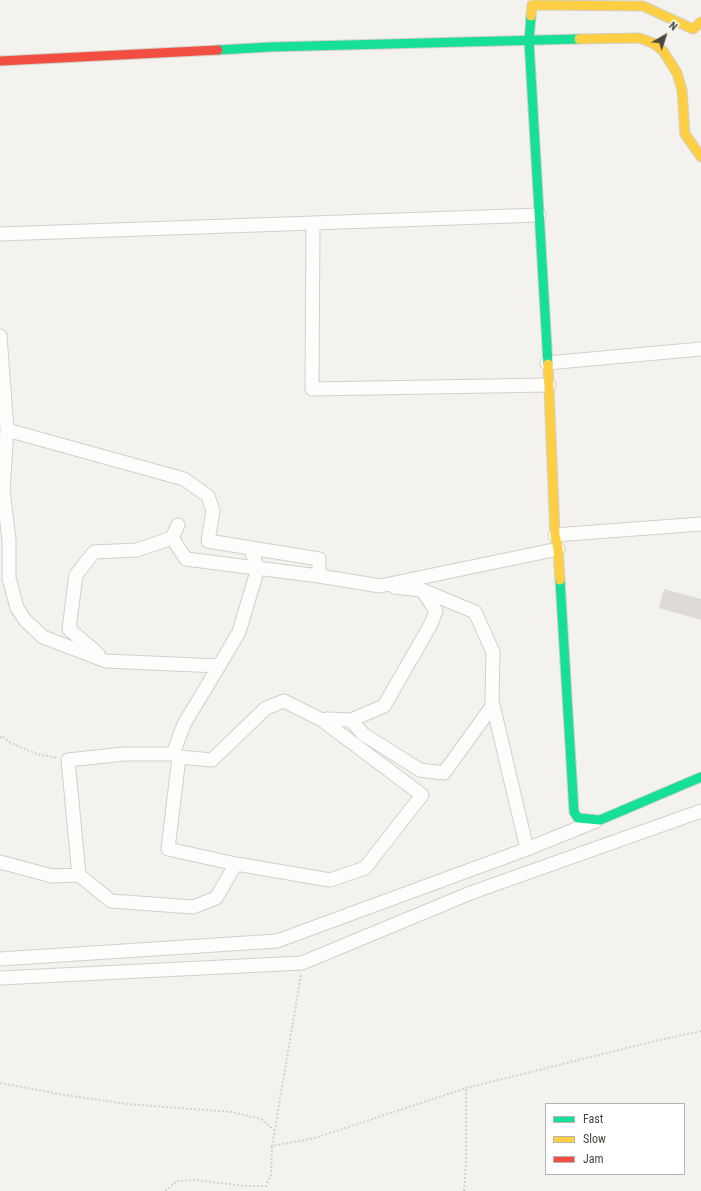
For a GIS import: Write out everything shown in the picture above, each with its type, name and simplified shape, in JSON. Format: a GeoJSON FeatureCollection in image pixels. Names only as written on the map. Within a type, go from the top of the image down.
{"type":"FeatureCollection","features":[{"type":"Feature","properties":{"kind":"street"},"geometry":{"type":"LineString","coordinates":[[600,820],[578,818],[574,812],[558,549],[555,535],[549,385],[529,41],[532,3],[643,6],[693,29],[701,22]]}},
{"type":"Feature","properties":{"kind":"street"},"geometry":{"type":"LineString","coordinates":[[0,61],[270,47],[640,38],[652,43],[663,51],[677,73],[682,90],[685,134],[701,157]]}},
{"type":"Feature","properties":{"kind":"street"},"geometry":{"type":"LineString","coordinates":[[0,234],[539,215]]}},
{"type":"Feature","properties":{"kind":"street"},"geometry":{"type":"LineString","coordinates":[[313,223],[312,389],[549,385]]}},
{"type":"Feature","properties":{"kind":"street"},"geometry":{"type":"LineString","coordinates":[[0,336],[6,430],[3,490],[9,540],[9,578],[17,608],[25,620],[43,637],[106,661],[219,666]]}},
{"type":"Feature","properties":{"kind":"street"},"geometry":{"type":"LineString","coordinates":[[547,363],[701,349]]}},
{"type":"Feature","properties":{"kind":"street"},"geometry":{"type":"LineString","coordinates":[[6,430],[184,479],[208,496],[212,511],[208,540],[319,559],[319,576]]}},
{"type":"Feature","properties":{"kind":"street"},"geometry":{"type":"LineString","coordinates":[[555,535],[701,524]]}},
{"type":"Feature","properties":{"kind":"street"},"geometry":{"type":"LineString","coordinates":[[106,661],[69,629],[76,575],[94,552],[137,550],[172,538],[178,526]]}},
{"type":"Feature","properties":{"kind":"street"},"geometry":{"type":"LineString","coordinates":[[172,538],[186,559],[319,576],[380,586],[422,590],[475,612],[493,652],[492,701],[527,849]]}},
{"type":"Feature","properties":{"kind":"street"},"geometry":{"type":"LineString","coordinates":[[79,875],[68,760],[124,754],[176,756],[212,760],[266,708],[284,701],[322,720],[422,795],[365,868],[330,880],[236,864],[168,849],[176,756],[184,724],[239,632],[258,568],[250,548]]}},
{"type":"Feature","properties":{"kind":"street"},"geometry":{"type":"LineString","coordinates":[[380,586],[558,549]]}},
{"type":"Feature","properties":{"kind":"street"},"geometry":{"type":"LineString","coordinates":[[322,720],[351,720],[384,706],[431,624],[436,611],[422,590]]}},
{"type":"Feature","properties":{"kind":"street"},"geometry":{"type":"LineString","coordinates":[[351,720],[363,734],[420,770],[444,773],[493,705]]}},
{"type":"Feature","properties":{"kind":"street"},"geometry":{"type":"LineString","coordinates":[[0,959],[277,942],[527,849],[701,777]]}},
{"type":"Feature","properties":{"kind":"street"},"geometry":{"type":"LineString","coordinates":[[0,978],[302,963],[473,892],[701,811]]}},
{"type":"Feature","properties":{"kind":"street"},"geometry":{"type":"LineString","coordinates":[[0,862],[52,876],[79,875],[111,901],[193,907],[216,898],[236,864]]}},
{"type":"Feature","properties":{"kind":"path"},"geometry":{"type":"LineString","coordinates":[[0,738],[2,736],[11,743],[37,754],[68,760]]}},
{"type":"Feature","properties":{"kind":"path"},"geometry":{"type":"LineString","coordinates":[[165,1191],[177,1181],[195,1180],[245,1186],[266,1186],[271,1175],[274,1130],[302,963]]}},
{"type":"Feature","properties":{"kind":"path"},"geometry":{"type":"LineString","coordinates":[[272,1146],[315,1138],[466,1088],[654,1041],[701,1031]]}},
{"type":"Feature","properties":{"kind":"path"},"geometry":{"type":"LineString","coordinates":[[0,1084],[127,1104],[232,1112],[261,1119],[274,1130]]}},
{"type":"Feature","properties":{"kind":"path"},"geometry":{"type":"LineString","coordinates":[[464,1191],[466,1163],[466,1088]]}},
{"type":"Feature","properties":{"kind":"building"},"geometry":{"type":"Polygon","coordinates":[[[664,589],[701,599],[701,620],[659,608],[664,589]]]}},
{"type":"Feature","properties":{"kind":"traffic: fast"},"geometry":{"type":"LineString","coordinates":[[531,16],[529,41],[548,364]]}},
{"type":"Feature","properties":{"kind":"traffic: fast"},"geometry":{"type":"LineString","coordinates":[[218,50],[270,47],[579,39]]}},
{"type":"Feature","properties":{"kind":"traffic: fast"},"geometry":{"type":"LineString","coordinates":[[560,580],[574,812],[578,818],[600,820],[701,777]]}},
{"type":"Feature","properties":{"kind":"traffic: slow"},"geometry":{"type":"LineString","coordinates":[[531,16],[532,5],[643,6],[693,29],[701,22]]}},
{"type":"Feature","properties":{"kind":"traffic: slow"},"geometry":{"type":"LineString","coordinates":[[579,39],[639,38],[653,43],[663,51],[677,73],[682,90],[685,134],[701,157]]}},
{"type":"Feature","properties":{"kind":"traffic: slow"},"geometry":{"type":"LineString","coordinates":[[548,364],[555,535],[558,549],[560,580]]}},
{"type":"Feature","properties":{"kind":"traffic: jam"},"geometry":{"type":"LineString","coordinates":[[0,61],[218,50]]}}]}
